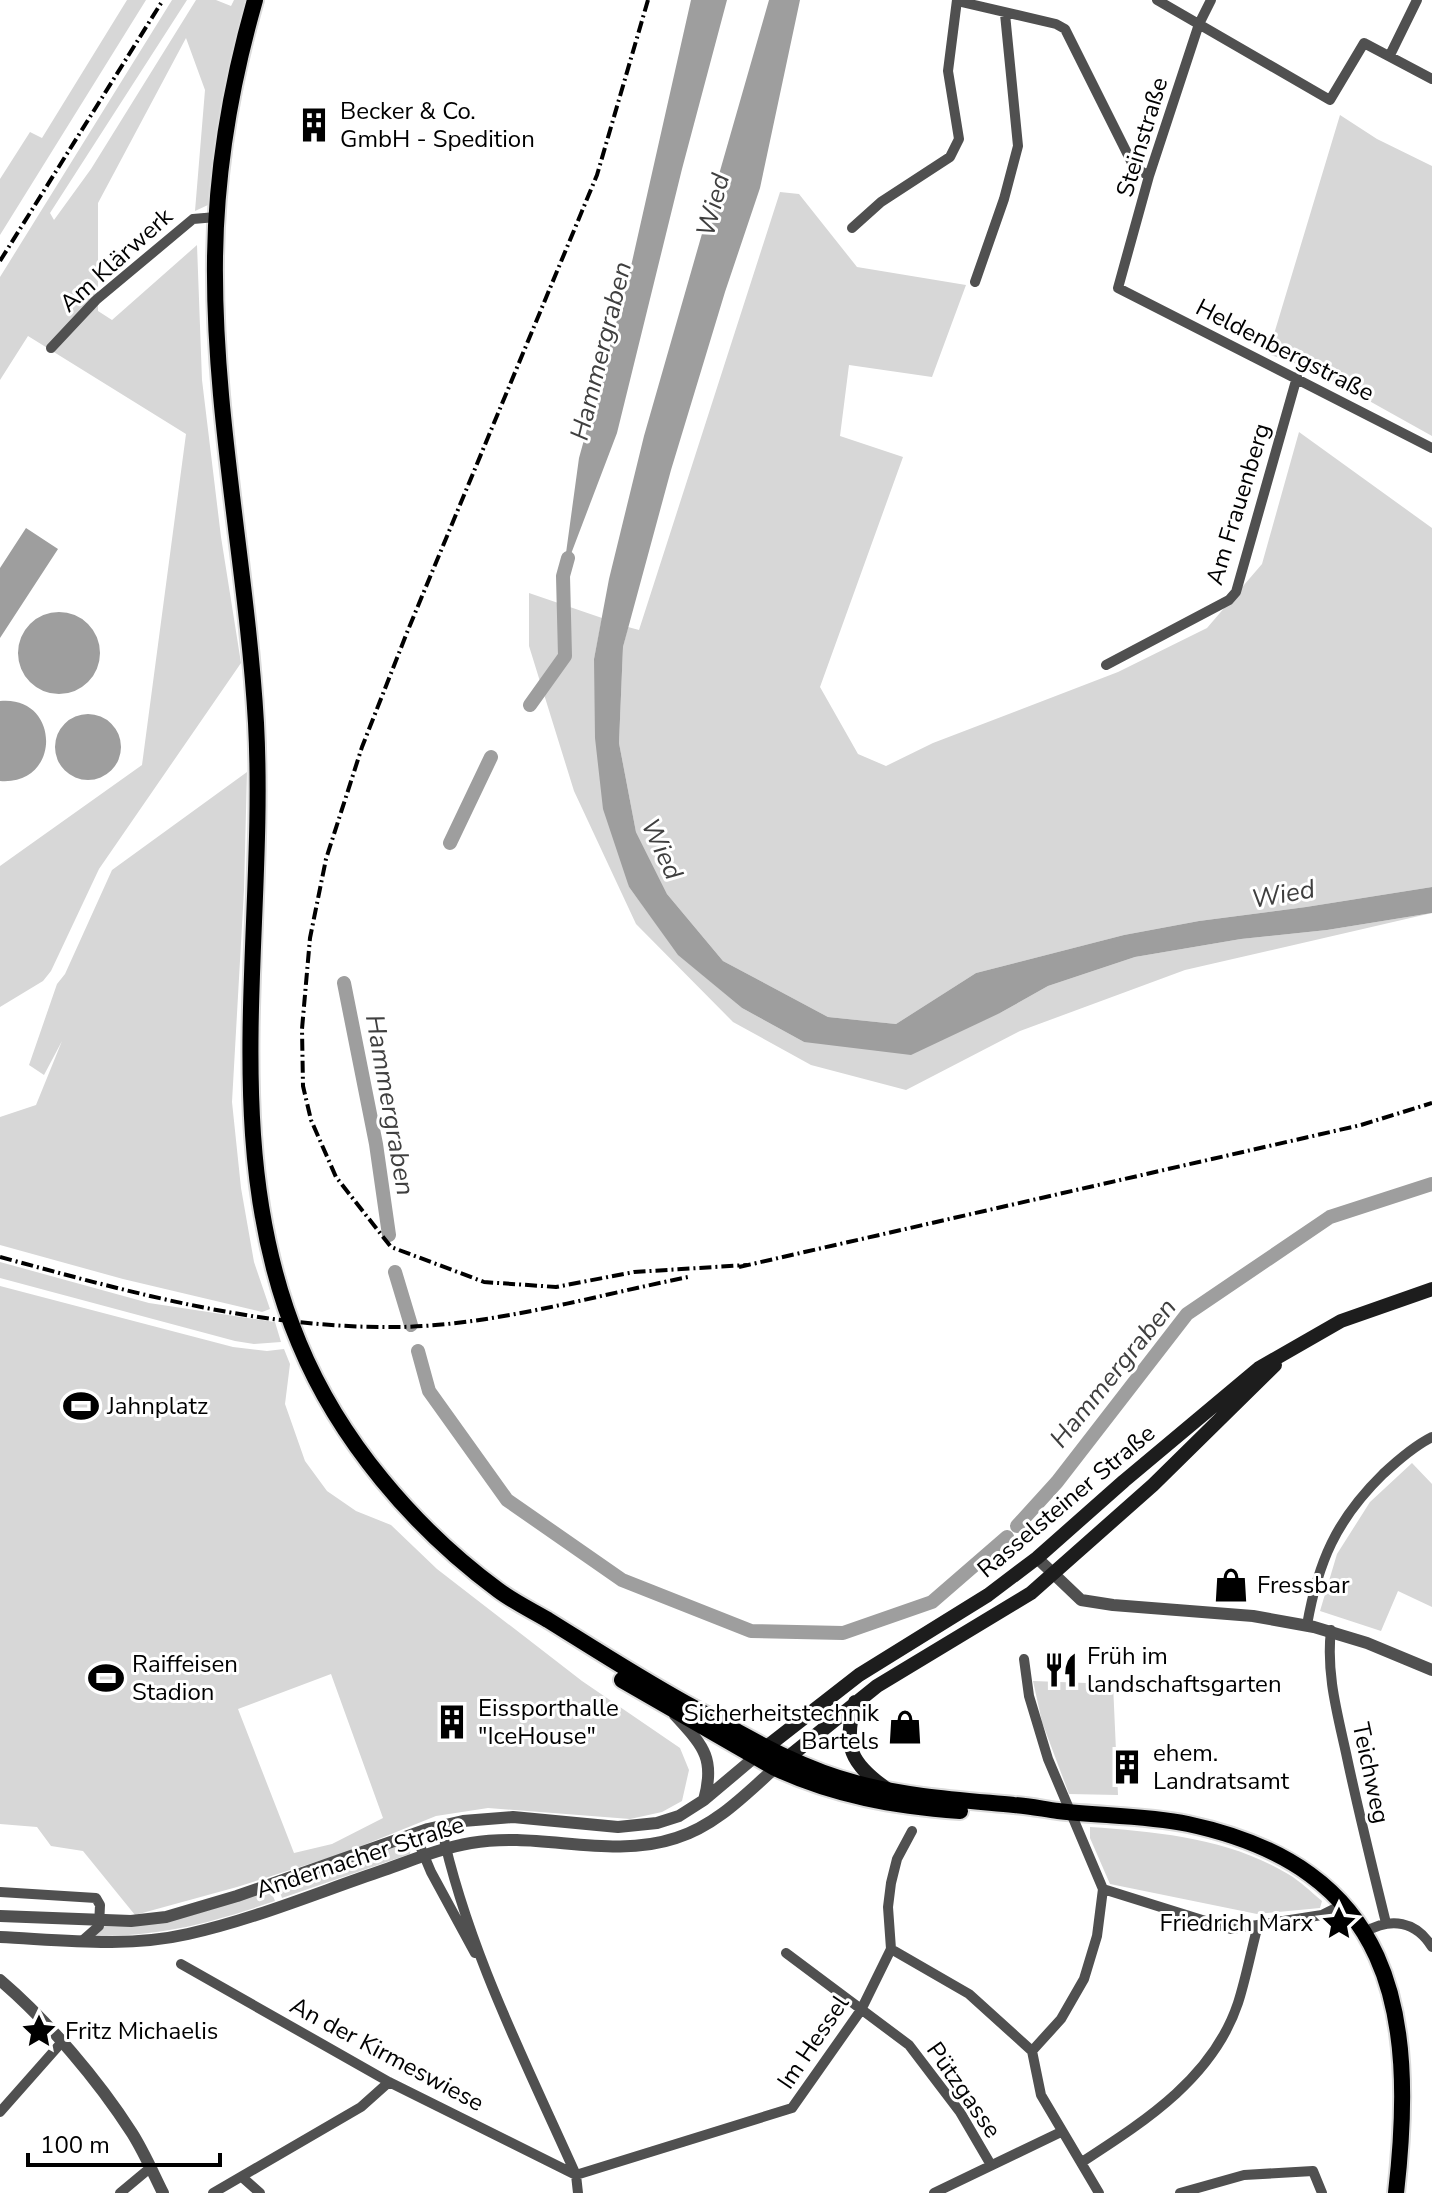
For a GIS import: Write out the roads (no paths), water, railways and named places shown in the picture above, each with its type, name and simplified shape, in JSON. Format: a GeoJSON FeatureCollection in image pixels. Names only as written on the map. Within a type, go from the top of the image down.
{"type":"FeatureCollection","features":[{"type":"Feature","properties":{"kind":"main road"},"geometry":{"type":"LineString","coordinates":[[255,0],[228,115],[216,217],[215,285],[218,360],[245,588],[256,730],[257,830],[250,1085],[253,1152],[266,1239],[298,1341],[323,1392],[357,1445],[418,1518],[459,1559],[518,1604],[760,1752],[835,1792],[897,1805],[1010,1814],[1053,1811]]}},
{"type":"Feature","properties":{"kind":"main road","name":"Rasselsteiner Straße"},"geometry":{"type":"LineString","coordinates":[[760,1752],[859,1675],[988,1595],[1037,1558],[1259,1368],[1341,1321],[1432,1289]]}},
{"type":"Feature","properties":{"kind":"main road","name":"Rasselsteiner Straße"},"geometry":{"type":"LineString","coordinates":[[781,1764],[855,1702],[899,1672],[1007,1609],[1054,1574],[1153,1485],[1283,1356]]}},
{"type":"Feature","properties":{"kind":"main road"},"geometry":{"type":"LineString","coordinates":[[518,1604],[541,1627],[578,1653],[670,1710],[760,1752]]}},
{"type":"Feature","properties":{"kind":"main road"},"geometry":{"type":"LineString","coordinates":[[855,1702],[849,1730],[854,1759],[870,1777],[891,1791]]}},
{"type":"Feature","properties":{"kind":"main road"},"geometry":{"type":"LineString","coordinates":[[781,1764],[891,1791],[1183,1823],[1233,1836],[1303,1869],[1344,1904],[1365,1932],[1389,1987],[1399,2035],[1403,2109],[1396,2193]]}},
{"type":"Feature","properties":{"kind":"street"},"geometry":{"type":"LineString","coordinates":[[1157,0],[1330,100],[1364,43],[1432,79]]}},
{"type":"Feature","properties":{"kind":"street","name":"Steinstraße"},"geometry":{"type":"LineString","coordinates":[[1118,288],[1149,176],[1199,24],[1211,0]]}},
{"type":"Feature","properties":{"kind":"street"},"geometry":{"type":"LineString","coordinates":[[1390,55],[1417,0]]}},
{"type":"Feature","properties":{"kind":"street"},"geometry":{"type":"LineString","coordinates":[[852,228],[881,202],[950,157],[959,139],[948,71],[957,1],[1056,24],[1065,29],[1134,167],[1149,176]]}},
{"type":"Feature","properties":{"kind":"street"},"geometry":{"type":"LineString","coordinates":[[975,282],[1004,199],[1018,146],[1005,14]]}},
{"type":"Feature","properties":{"kind":"street","name":"Am Klärwerk"},"geometry":{"type":"LineString","coordinates":[[51,348],[96,300],[193,219],[216,217]]}},
{"type":"Feature","properties":{"kind":"street","name":"Heldenbergstraße"},"geometry":{"type":"LineString","coordinates":[[1118,288],[1432,448]]}},
{"type":"Feature","properties":{"kind":"street","name":"Am Frauenberg"},"geometry":{"type":"LineString","coordinates":[[1106,665],[1229,600],[1236,592],[1297,377]]}},
{"type":"Feature","properties":{"kind":"street"},"geometry":{"type":"LineString","coordinates":[[1307,1625],[1322,1564],[1341,1522],[1367,1490],[1400,1459],[1432,1437]]}},
{"type":"Feature","properties":{"kind":"street"},"geometry":{"type":"LineString","coordinates":[[1037,1558],[1081,1600],[1239,1614],[1307,1625],[1331,1630],[1432,1670]]}},
{"type":"Feature","properties":{"kind":"street","name":"Teichweg"},"geometry":{"type":"LineString","coordinates":[[1331,1630],[1328,1657],[1331,1682],[1359,1819],[1386,1923]]}},
{"type":"Feature","properties":{"kind":"street"},"geometry":{"type":"LineString","coordinates":[[1024,1659],[1036,1722],[1048,1759],[1103,1889],[1097,1936],[1084,1979],[1061,2019],[1032,2051]]}},
{"type":"Feature","properties":{"kind":"street"},"geometry":{"type":"LineString","coordinates":[[670,1710],[697,1740],[708,1758],[709,1778],[704,1800]]}},
{"type":"Feature","properties":{"kind":"street","name":"Andernacher Straße"},"geometry":{"type":"LineString","coordinates":[[0,1916],[143,1921],[176,1915],[415,1834],[480,1818],[513,1817],[605,1827],[644,1826],[679,1816],[704,1800],[760,1752]]}},
{"type":"Feature","properties":{"kind":"street","name":"Andernacher Straße"},"geometry":{"type":"LineString","coordinates":[[0,1937],[142,1941],[198,1932],[424,1856],[473,1843],[511,1839],[621,1847],[664,1842],[692,1832],[714,1819],[781,1764]]}},
{"type":"Feature","properties":{"kind":"street"},"geometry":{"type":"LineString","coordinates":[[441,1826],[456,1892],[481,1961],[576,2175],[578,2193]]}},
{"type":"Feature","properties":{"kind":"street"},"geometry":{"type":"LineString","coordinates":[[912,1831],[897,1859],[891,1883],[888,1907],[891,1949],[969,1994],[1032,2051],[1041,2095],[1099,2193]]}},
{"type":"Feature","properties":{"kind":"street"},"geometry":{"type":"LineString","coordinates":[[415,1834],[471,1947],[481,1961]]}},
{"type":"Feature","properties":{"kind":"street"},"geometry":{"type":"LineString","coordinates":[[1103,1889],[1231,1929],[1322,1915],[1344,1904]]}},
{"type":"Feature","properties":{"kind":"street"},"geometry":{"type":"LineString","coordinates":[[0,1892],[92,1896],[100,1905],[100,1920],[97,1931],[82,1941]]}},
{"type":"Feature","properties":{"kind":"street"},"geometry":{"type":"LineString","coordinates":[[1365,1932],[1386,1923],[1402,1923],[1418,1930],[1432,1947]]}},
{"type":"Feature","properties":{"kind":"street"},"geometry":{"type":"LineString","coordinates":[[1082,2162],[1138,2126],[1186,2086],[1207,2063],[1237,2006],[1258,1925]]}},
{"type":"Feature","properties":{"kind":"street","name":"Im Hessel"},"geometry":{"type":"LineString","coordinates":[[576,2175],[792,2108],[861,2010],[891,1949]]}},
{"type":"Feature","properties":{"kind":"street","name":"Pützgasse"},"geometry":{"type":"LineString","coordinates":[[786,1953],[909,2045],[960,2112],[991,2165]]}},
{"type":"Feature","properties":{"kind":"street","name":"An der Kirmeswiese"},"geometry":{"type":"LineString","coordinates":[[181,1964],[389,2082],[576,2175]]}},
{"type":"Feature","properties":{"kind":"street"},"geometry":{"type":"LineString","coordinates":[[2,1979],[61,2043],[124,2122],[163,2193]]}},
{"type":"Feature","properties":{"kind":"street"},"geometry":{"type":"LineString","coordinates":[[0,2112],[61,2043]]}},
{"type":"Feature","properties":{"kind":"street"},"geometry":{"type":"LineString","coordinates":[[213,2193],[361,2107],[389,2082]]}},
{"type":"Feature","properties":{"kind":"street"},"geometry":{"type":"LineString","coordinates":[[934,2193],[952,2189],[991,2165],[1061,2132]]}},
{"type":"Feature","properties":{"kind":"street"},"geometry":{"type":"LineString","coordinates":[[120,2193],[150,2168]]}},
{"type":"Feature","properties":{"kind":"street"},"geometry":{"type":"LineString","coordinates":[[1180,2193],[1244,2175],[1313,2171],[1322,2193]]}},
{"type":"Feature","properties":{"kind":"street"},"geometry":{"type":"LineString","coordinates":[[242,2177],[260,2193]]}},
{"type":"Feature","properties":{"kind":"water"},"geometry":{"type":"Polygon","coordinates":[[[691,0],[727,0],[617,433],[563,575],[579,458],[627,284],[691,0]]]}},
{"type":"Feature","properties":{"kind":"water","name":"Wied"},"geometry":{"type":"Polygon","coordinates":[[[769,0],[800,0],[760,188],[671,470],[623,647],[619,743],[636,832],[667,894],[723,961],[828,1017],[896,1024],[976,973],[1124,935],[1432,887],[1432,913],[1135,957],[1048,986],[1000,1013],[911,1055],[804,1042],[742,1008],[678,955],[629,887],[603,809],[595,738],[594,659],[609,579],[644,436],[769,0]]]}},
{"type":"Feature","properties":{"kind":"water"},"geometry":{"type":"Polygon","coordinates":[[[26,528],[58,549],[0,638],[0,568],[26,528]]]}},
{"type":"Feature","properties":{"kind":"water"},"geometry":{"type":"Polygon","coordinates":[[[59,612],[75,616],[88,624],[96,637],[100,653],[96,669],[88,682],[75,690],[59,694],[43,690],[30,682],[22,669],[18,653],[22,637],[30,624],[43,616],[59,612]]]}},
{"type":"Feature","properties":{"kind":"water"},"geometry":{"type":"Polygon","coordinates":[[[0,701],[20,703],[34,712],[43,725],[46,741],[43,756],[35,770],[20,779],[0,781],[0,701]]]}},
{"type":"Feature","properties":{"kind":"water"},"geometry":{"type":"Polygon","coordinates":[[[81,714],[95,714],[107,719],[116,728],[121,747],[119,760],[112,771],[95,780],[81,780],[69,775],[60,766],[55,754],[55,740],[60,728],[69,719],[81,714]]]}},
{"type":"Feature","properties":{"kind":"waterway","name":"Hammergraben"},"geometry":{"type":"LineString","coordinates":[[530,705],[565,656],[563,576],[568,558]]}},
{"type":"Feature","properties":{"kind":"waterway","name":"Hammergraben"},"geometry":{"type":"LineString","coordinates":[[450,843],[491,757]]}},
{"type":"Feature","properties":{"kind":"waterway","name":"Hammergraben"},"geometry":{"type":"LineString","coordinates":[[344,983],[376,1144],[389,1235]]}},
{"type":"Feature","properties":{"kind":"waterway","name":"Hammergraben"},"geometry":{"type":"LineString","coordinates":[[1017,1526],[1057,1482],[1187,1314],[1330,1217],[1432,1184]]}},
{"type":"Feature","properties":{"kind":"waterway","name":"Hammergraben"},"geometry":{"type":"LineString","coordinates":[[395,1272],[411,1325]]}},
{"type":"Feature","properties":{"kind":"waterway","name":"Hammergraben"},"geometry":{"type":"LineString","coordinates":[[418,1351],[429,1391],[507,1500],[622,1580],[751,1631],[843,1633],[932,1602],[1007,1537]]}},
{"type":"Feature","properties":{"kind":"railway"},"geometry":{"type":"LineString","coordinates":[[0,261],[163,0]]}},
{"type":"Feature","properties":{"kind":"railway"},"geometry":{"type":"LineString","coordinates":[[648,0],[597,175],[408,630],[362,747],[326,859],[310,938],[302,1029],[303,1086],[311,1120],[336,1177],[391,1247],[484,1282],[556,1287],[634,1272],[747,1265]]}},
{"type":"Feature","properties":{"kind":"railway"},"geometry":{"type":"LineString","coordinates":[[739,1267],[1361,1125],[1432,1103]]}},
{"type":"Feature","properties":{"kind":"railway"},"geometry":{"type":"LineString","coordinates":[[0,1257],[197,1306],[297,1322],[348,1326],[400,1327],[472,1321],[688,1277]]}},
{"type":"Feature","properties":{"kind":"place","name":"Becker & Co. GmbH - Spedition"},"geometry":{"type":"Point","coordinates":[314,125]}},
{"type":"Feature","properties":{"kind":"place","name":"Jahnplatz"},"geometry":{"type":"Point","coordinates":[81,1406]}},
{"type":"Feature","properties":{"kind":"place","name":"Fressbar"},"geometry":{"type":"Point","coordinates":[1231,1585]}},
{"type":"Feature","properties":{"kind":"place","name":"Früh im landschaftsgarten"},"geometry":{"type":"Point","coordinates":[1061,1670]}},
{"type":"Feature","properties":{"kind":"place","name":"Raiffeisen Stadion"},"geometry":{"type":"Point","coordinates":[106,1678]}},
{"type":"Feature","properties":{"kind":"place","name":"Eissporthalle \"IceHouse\""},"geometry":{"type":"Point","coordinates":[452,1722]}},
{"type":"Feature","properties":{"kind":"place","name":"Sicherheitstechnik Bartels"},"geometry":{"type":"Point","coordinates":[905,1727]}},
{"type":"Feature","properties":{"kind":"place","name":"ehem. Landratsamt"},"geometry":{"type":"Point","coordinates":[1127,1767]}},
{"type":"Feature","properties":{"kind":"place","name":"Friedrich Marx"},"geometry":{"type":"Point","coordinates":[1339,1923]}},
{"type":"Feature","properties":{"kind":"place","name":"Fritz Michaelis"},"geometry":{"type":"Point","coordinates":[39,2031]}}]}
